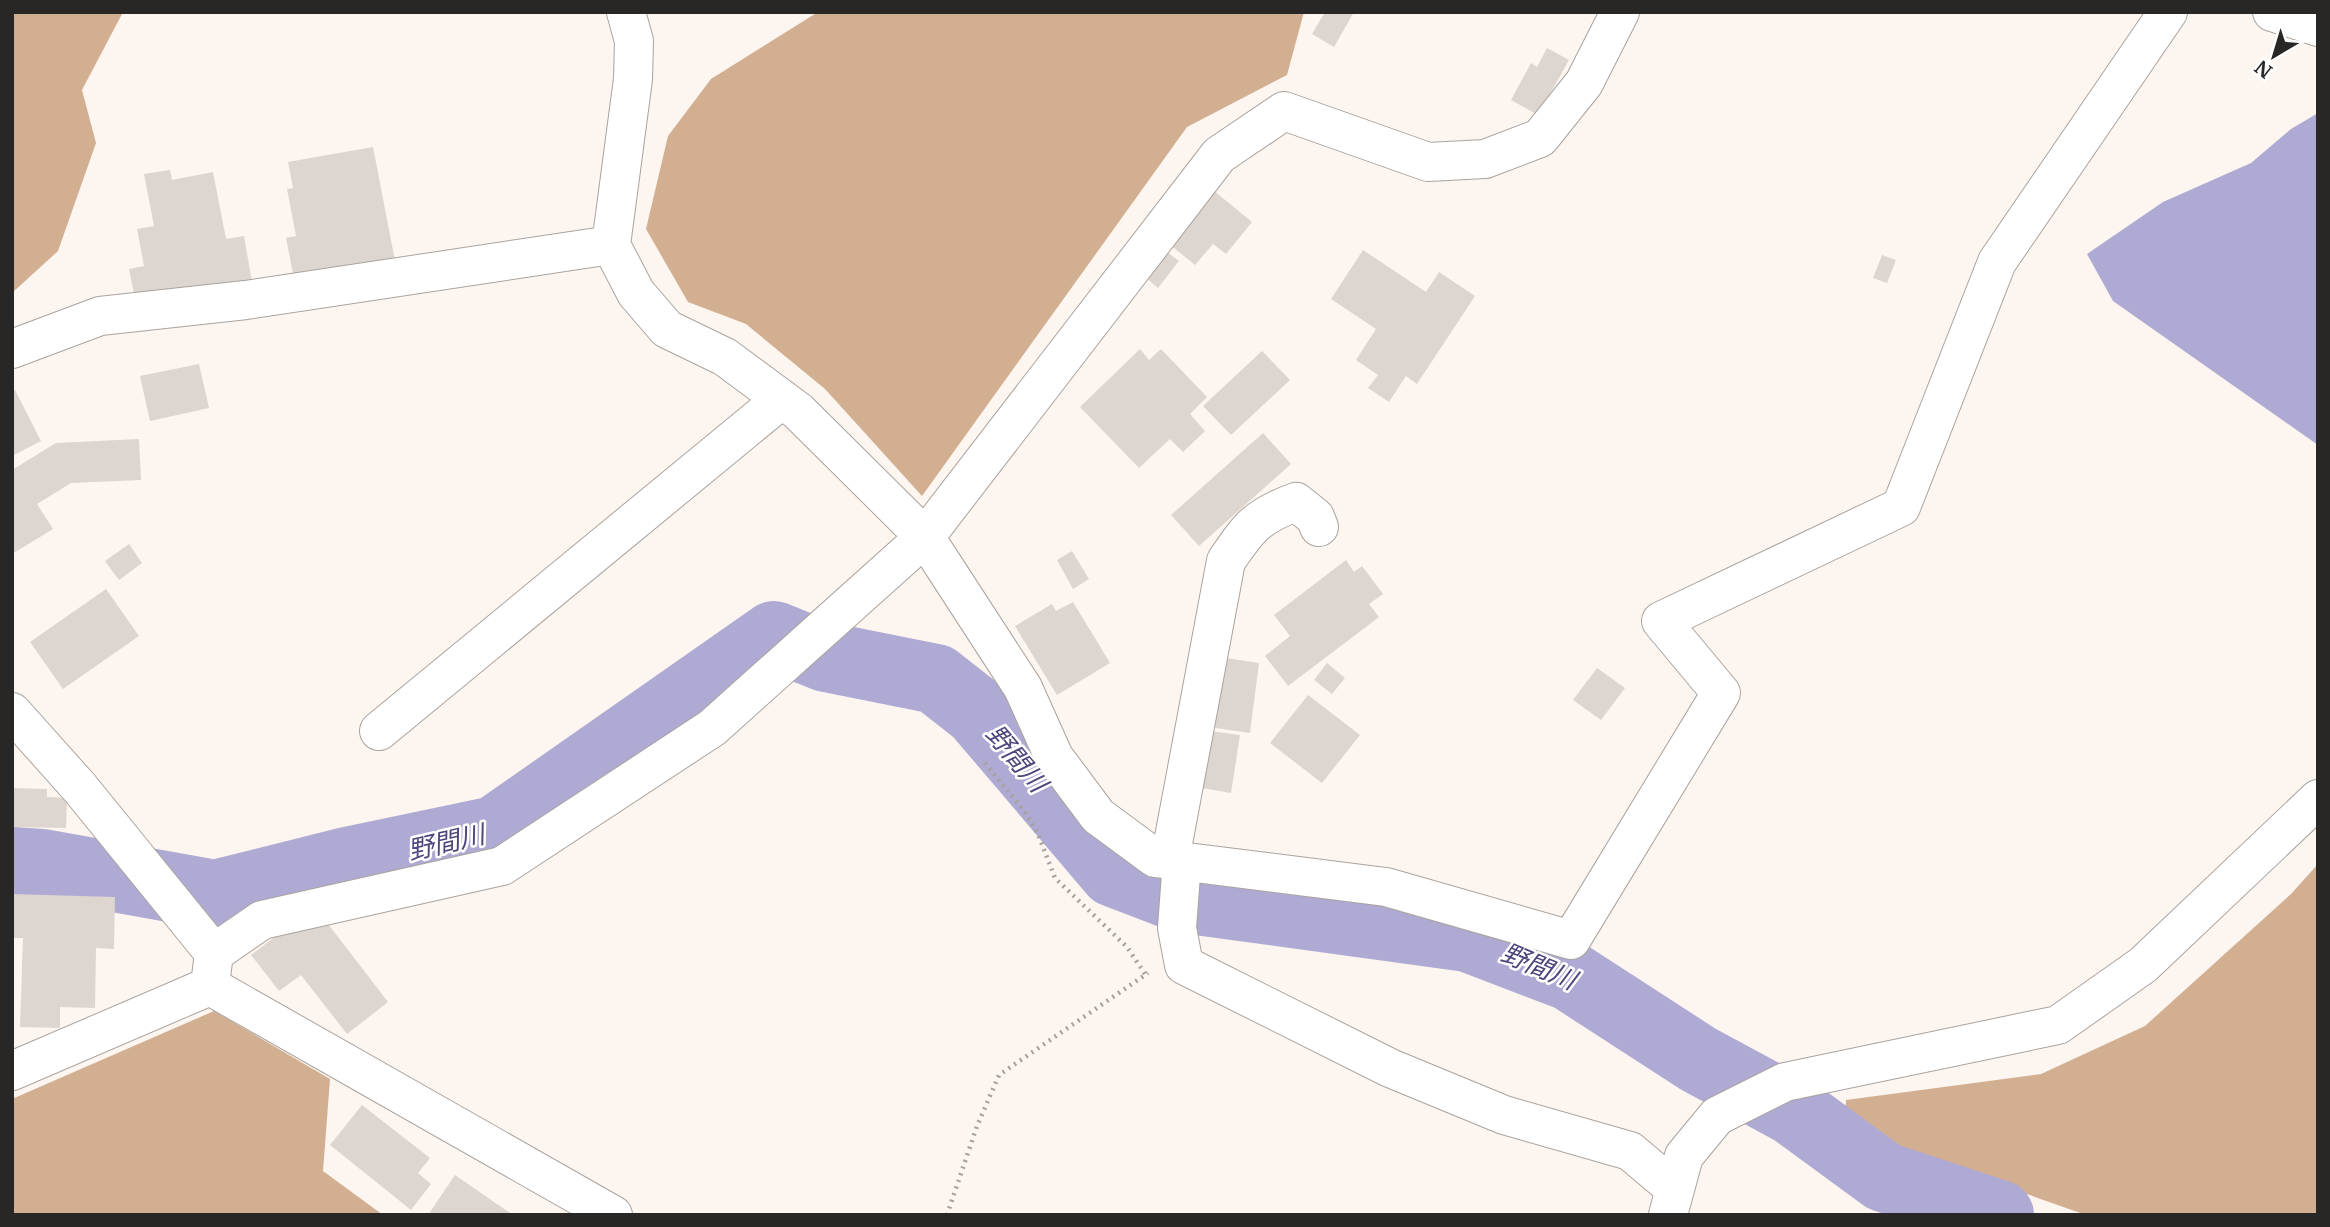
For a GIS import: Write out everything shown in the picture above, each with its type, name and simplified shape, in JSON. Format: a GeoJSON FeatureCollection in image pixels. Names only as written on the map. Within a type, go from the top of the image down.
{"type":"FeatureCollection","features":[{"type":"Feature","properties":{"kind":"street"},"geometry":{"type":"LineString","coordinates":[[626,12],[634,41],[633,79],[611,245],[636,293],[667,329],[725,357],[799,411],[925,537],[1023,688],[1054,757],[1098,816],[1155,858],[1386,887],[1571,940],[1721,693],[1661,621],[1901,507],[1997,262],[2168,12]]}},
{"type":"Feature","properties":{"kind":"street"},"geometry":{"type":"LineString","coordinates":[[12,1071],[212,970],[262,920],[502,866],[712,728],[925,537],[1219,155],[1284,111],[1428,162],[1485,159],[1541,138],[1584,83],[1620,12]]}},
{"type":"Feature","properties":{"kind":"street"},"geometry":{"type":"LineString","coordinates":[[2272,12],[2318,27]]}},
{"type":"Feature","properties":{"kind":"street"},"geometry":{"type":"LineString","coordinates":[[12,349],[100,316],[246,300],[611,245]]}},
{"type":"Feature","properties":{"kind":"street"},"geometry":{"type":"LineString","coordinates":[[379,732],[782,399]]}},
{"type":"Feature","properties":{"kind":"street"},"geometry":{"type":"LineString","coordinates":[[1319,527],[1315,517],[1296,502],[1267,513],[1244,533],[1226,561],[1176,860],[1177,928],[1184,965],[1390,1068],[1504,1115],[1630,1151],[1671,1202]]}},
{"type":"Feature","properties":{"kind":"street"},"geometry":{"type":"LineString","coordinates":[[12,712],[80,788],[212,970],[613,1215]]}},
{"type":"Feature","properties":{"kind":"street"},"geometry":{"type":"LineString","coordinates":[[1671,1202],[1684,1156],[1717,1116],[1785,1082],[2058,1025],[2143,965],[2318,799]]}},
{"type":"Feature","properties":{"kind":"path"},"geometry":{"type":"LineString","coordinates":[[985,763],[1025,812],[1038,834],[1055,878],[1127,947],[1145,974]]}},
{"type":"Feature","properties":{"kind":"path"},"geometry":{"type":"LineString","coordinates":[[947,1215],[977,1126],[999,1075],[1145,974],[1182,952]]}},
{"type":"Feature","properties":{"kind":"shaded area"},"geometry":{"type":"Polygon","coordinates":[[[12,12],[122,14],[82,90],[96,143],[58,251],[12,293],[12,12]]]}},
{"type":"Feature","properties":{"kind":"shaded area"},"geometry":{"type":"Polygon","coordinates":[[[818,12],[1304,12],[1287,75],[1187,127],[922,496],[825,389],[746,324],[688,302],[646,229],[668,136],[711,79],[818,12]]]}},
{"type":"Feature","properties":{"kind":"shaded area"},"geometry":{"type":"Polygon","coordinates":[[[2318,113],[2318,445],[2113,301],[2087,254],[2163,202],[2251,163],[2291,129],[2318,113]]]}},
{"type":"Feature","properties":{"kind":"shaded area"},"geometry":{"type":"Polygon","coordinates":[[[2318,864],[2318,1215],[2086,1215],[1905,1151],[1845,1120],[1846,1100],[2041,1074],[2145,1026],[2291,894],[2318,864]]]}},
{"type":"Feature","properties":{"kind":"shaded area"},"geometry":{"type":"Polygon","coordinates":[[[214,1011],[330,1079],[323,1171],[383,1215],[12,1215],[12,1099],[214,1011]]]}},
{"type":"Feature","properties":{"kind":"building"},"geometry":{"type":"Polygon","coordinates":[[[1325,12],[1354,12],[1334,47],[1312,34],[1325,12]]]}},
{"type":"Feature","properties":{"kind":"building"},"geometry":{"type":"Polygon","coordinates":[[[1547,48],[1569,60],[1538,115],[1511,100],[1531,63],[1537,67],[1547,48]]]}},
{"type":"Feature","properties":{"kind":"building"},"geometry":{"type":"Polygon","coordinates":[[[373,147],[396,266],[295,284],[286,238],[296,236],[287,189],[293,188],[288,162],[373,147]]]}},
{"type":"Feature","properties":{"kind":"building"},"geometry":{"type":"Polygon","coordinates":[[[170,170],[172,180],[213,172],[226,239],[244,236],[253,288],[137,309],[129,269],[144,266],[137,229],[154,226],[144,174],[170,170]]]}},
{"type":"Feature","properties":{"kind":"building"},"geometry":{"type":"Polygon","coordinates":[[[1213,190],[1252,222],[1226,254],[1213,244],[1195,265],[1169,244],[1213,190]]]}},
{"type":"Feature","properties":{"kind":"building"},"geometry":{"type":"Polygon","coordinates":[[[1363,250],[1426,292],[1439,272],[1475,296],[1417,384],[1406,376],[1389,402],[1368,388],[1378,375],[1356,360],[1376,329],[1331,299],[1363,250]]]}},
{"type":"Feature","properties":{"kind":"building"},"geometry":{"type":"Polygon","coordinates":[[[1167,252],[1179,261],[1158,288],[1146,278],[1167,252]]]}},
{"type":"Feature","properties":{"kind":"building"},"geometry":{"type":"Polygon","coordinates":[[[1882,255],[1896,260],[1887,283],[1873,278],[1882,255]]]}},
{"type":"Feature","properties":{"kind":"building"},"geometry":{"type":"Polygon","coordinates":[[[1140,349],[1149,360],[1161,349],[1207,397],[1190,414],[1205,431],[1183,452],[1170,439],[1139,468],[1080,407],[1140,349]]]}},
{"type":"Feature","properties":{"kind":"building"},"geometry":{"type":"Polygon","coordinates":[[[1262,351],[1290,380],[1231,435],[1203,406],[1262,351]]]}},
{"type":"Feature","properties":{"kind":"building"},"geometry":{"type":"Polygon","coordinates":[[[199,364],[209,408],[150,421],[140,376],[199,364]]]}},
{"type":"Feature","properties":{"kind":"building"},"geometry":{"type":"Polygon","coordinates":[[[15,390],[41,441],[12,456],[12,391],[15,390]]]}},
{"type":"Feature","properties":{"kind":"building"},"geometry":{"type":"Polygon","coordinates":[[[1263,433],[1291,464],[1199,546],[1171,515],[1263,433]]]}},
{"type":"Feature","properties":{"kind":"building"},"geometry":{"type":"Polygon","coordinates":[[[139,439],[141,480],[71,483],[37,504],[53,529],[12,554],[12,470],[56,443],[139,439]]]}},
{"type":"Feature","properties":{"kind":"building"},"geometry":{"type":"Polygon","coordinates":[[[129,544],[142,563],[119,580],[105,561],[129,544]]]}},
{"type":"Feature","properties":{"kind":"building"},"geometry":{"type":"Polygon","coordinates":[[[1072,551],[1089,579],[1073,589],[1057,560],[1072,551]]]}},
{"type":"Feature","properties":{"kind":"building"},"geometry":{"type":"Polygon","coordinates":[[[1346,560],[1354,572],[1362,566],[1383,594],[1369,604],[1379,617],[1288,686],[1265,656],[1290,636],[1274,615],[1346,560]]]}},
{"type":"Feature","properties":{"kind":"building"},"geometry":{"type":"Polygon","coordinates":[[[106,589],[139,636],[63,689],[30,642],[106,589]]]}},
{"type":"Feature","properties":{"kind":"building"},"geometry":{"type":"Polygon","coordinates":[[[1073,602],[1110,663],[1057,695],[1015,626],[1052,604],[1056,611],[1073,602]]]}},
{"type":"Feature","properties":{"kind":"building"},"geometry":{"type":"Polygon","coordinates":[[[1219,657],[1259,663],[1250,733],[1209,727],[1219,657]]]}},
{"type":"Feature","properties":{"kind":"building"},"geometry":{"type":"Polygon","coordinates":[[[1327,663],[1345,678],[1332,694],[1314,680],[1327,663]]]}},
{"type":"Feature","properties":{"kind":"building"},"geometry":{"type":"Polygon","coordinates":[[[1597,668],[1625,688],[1601,720],[1573,700],[1597,668]]]}},
{"type":"Feature","properties":{"kind":"building"},"geometry":{"type":"Polygon","coordinates":[[[1308,695],[1360,735],[1322,783],[1270,743],[1308,695]]]}},
{"type":"Feature","properties":{"kind":"building"},"geometry":{"type":"Polygon","coordinates":[[[1210,731],[1240,735],[1231,793],[1202,788],[1210,731]]]}},
{"type":"Feature","properties":{"kind":"building"},"geometry":{"type":"Polygon","coordinates":[[[12,788],[47,789],[47,797],[67,798],[66,828],[12,827],[12,788]]]}},
{"type":"Feature","properties":{"kind":"building"},"geometry":{"type":"Polygon","coordinates":[[[12,894],[115,897],[114,949],[96,948],[95,1008],[60,1007],[60,1028],[20,1027],[23,938],[12,938],[12,894]]]}},
{"type":"Feature","properties":{"kind":"building"},"geometry":{"type":"Polygon","coordinates":[[[302,916],[312,929],[325,920],[388,1002],[347,1034],[301,975],[279,991],[251,955],[302,916]]]}},
{"type":"Feature","properties":{"kind":"building"},"geometry":{"type":"Polygon","coordinates":[[[362,1105],[430,1158],[418,1173],[431,1184],[411,1210],[330,1145],[362,1105]]]}},
{"type":"Feature","properties":{"kind":"building"},"geometry":{"type":"Polygon","coordinates":[[[455,1175],[513,1215],[428,1215],[455,1175]]]}},
{"type":"Feature","properties":{"kind":"waterway","name":"野間川"},"geometry":{"type":"LineString","coordinates":[[12,862],[42,864],[215,895],[347,862],[495,831],[774,636],[826,657],[936,679],[978,712],[1114,872],[1182,898],[1468,937],[1570,976],[1698,1059],[1794,1111],[1884,1177],[1999,1215]]}}]}
